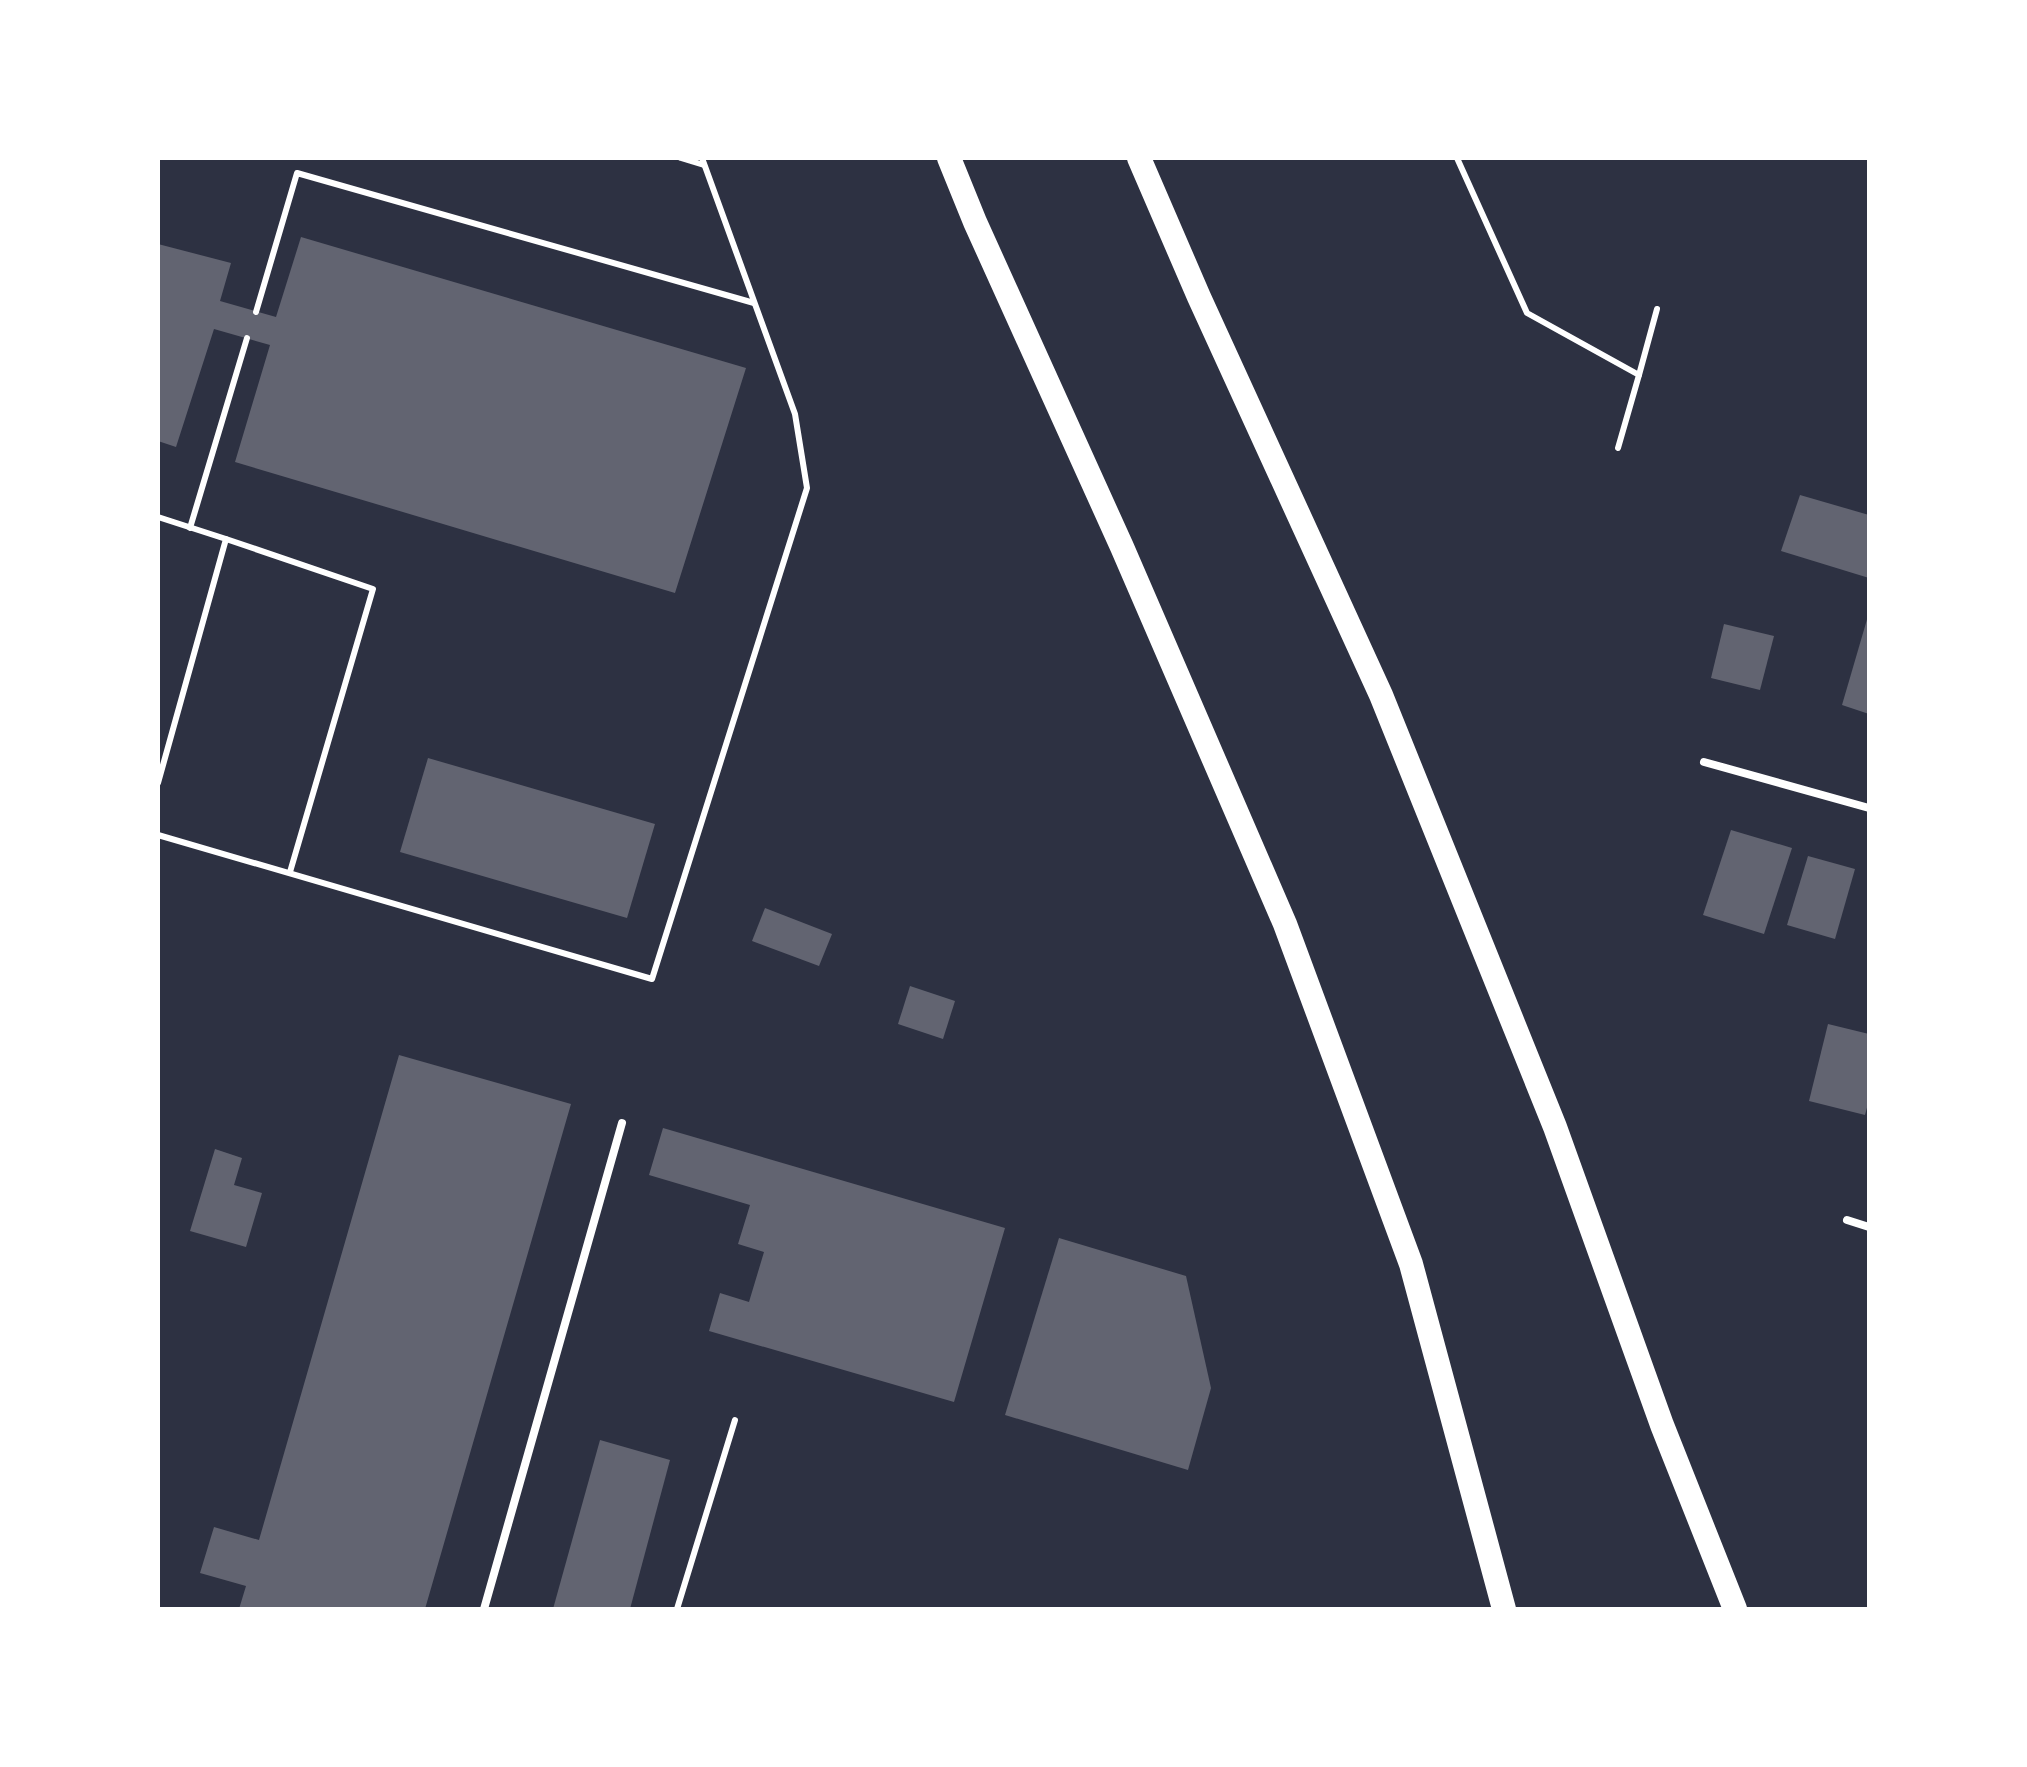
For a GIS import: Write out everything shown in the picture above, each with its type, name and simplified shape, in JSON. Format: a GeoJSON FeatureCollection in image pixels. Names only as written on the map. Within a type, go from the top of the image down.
{"type":"FeatureCollection","features":[{"type":"Feature","properties":{"kind":"highway"},"geometry":{"type":"LineString","coordinates":[[949,158],[1285,924],[1411,1264],[1504,1609]]}},
{"type":"Feature","properties":{"kind":"highway"},"geometry":{"type":"LineString","coordinates":[[1139,158],[1205,311],[1381,695],[1555,1127],[1662,1425],[1735,1609]]}},
{"type":"Feature","properties":{"kind":"street"},"geometry":{"type":"LineString","coordinates":[[1704,762],[1869,808]]}},
{"type":"Feature","properties":{"kind":"street"},"geometry":{"type":"LineString","coordinates":[[484,1609],[622,1123]]}},
{"type":"Feature","properties":{"kind":"street"},"geometry":{"type":"LineString","coordinates":[[1847,1220],[1869,1227]]}},
{"type":"Feature","properties":{"kind":"lane"},"geometry":{"type":"LineString","coordinates":[[158,835],[652,979],[807,488],[795,414],[703,161],[681,158]]}},
{"type":"Feature","properties":{"kind":"lane"},"geometry":{"type":"LineString","coordinates":[[1457,158],[1527,313],[1639,375]]}},
{"type":"Feature","properties":{"kind":"lane"},"geometry":{"type":"LineString","coordinates":[[256,312],[297,173],[754,303]]}},
{"type":"Feature","properties":{"kind":"lane"},"geometry":{"type":"LineString","coordinates":[[1618,448],[1657,309]]}},
{"type":"Feature","properties":{"kind":"lane"},"geometry":{"type":"LineString","coordinates":[[190,528],[247,338]]}},
{"type":"Feature","properties":{"kind":"lane"},"geometry":{"type":"LineString","coordinates":[[158,517],[373,589],[290,872]]}},
{"type":"Feature","properties":{"kind":"lane"},"geometry":{"type":"LineString","coordinates":[[158,783],[226,539]]}},
{"type":"Feature","properties":{"kind":"lane"},"geometry":{"type":"LineString","coordinates":[[677,1609],[735,1420]]}},
{"type":"Feature","properties":{"kind":"building"},"geometry":{"type":"Polygon","coordinates":[[[301,237],[746,368],[675,593],[235,462],[270,345],[214,329],[176,447],[158,441],[158,244],[231,263],[220,301],[276,317],[301,237]]]}},
{"type":"Feature","properties":{"kind":"building"},"geometry":{"type":"Polygon","coordinates":[[[1800,495],[1869,515],[1869,578],[1781,551],[1800,495]]]}},
{"type":"Feature","properties":{"kind":"building"},"geometry":{"type":"Polygon","coordinates":[[[1869,617],[1869,714],[1842,705],[1869,617]]]}},
{"type":"Feature","properties":{"kind":"building"},"geometry":{"type":"Polygon","coordinates":[[[1724,624],[1774,636],[1760,690],[1711,678],[1724,624]]]}},
{"type":"Feature","properties":{"kind":"building"},"geometry":{"type":"Polygon","coordinates":[[[428,758],[655,824],[627,918],[400,852],[428,758]]]}},
{"type":"Feature","properties":{"kind":"building"},"geometry":{"type":"Polygon","coordinates":[[[1731,830],[1792,848],[1764,934],[1703,915],[1731,830]]]}},
{"type":"Feature","properties":{"kind":"building"},"geometry":{"type":"Polygon","coordinates":[[[1808,856],[1855,869],[1835,939],[1787,925],[1808,856]]]}},
{"type":"Feature","properties":{"kind":"building"},"geometry":{"type":"Polygon","coordinates":[[[765,908],[832,934],[819,966],[752,941],[765,908]]]}},
{"type":"Feature","properties":{"kind":"building"},"geometry":{"type":"Polygon","coordinates":[[[910,986],[955,1001],[943,1039],[898,1024],[910,986]]]}},
{"type":"Feature","properties":{"kind":"building"},"geometry":{"type":"Polygon","coordinates":[[[1828,1024],[1869,1034],[1869,1100],[1865,1115],[1809,1101],[1828,1024]]]}},
{"type":"Feature","properties":{"kind":"building"},"geometry":{"type":"Polygon","coordinates":[[[399,1055],[571,1104],[425,1609],[239,1609],[246,1586],[200,1573],[214,1527],[259,1540],[399,1055]]]}},
{"type":"Feature","properties":{"kind":"building"},"geometry":{"type":"Polygon","coordinates":[[[663,1128],[1005,1228],[954,1402],[709,1331],[720,1293],[749,1302],[764,1252],[738,1244],[750,1205],[649,1175],[663,1128]]]}},
{"type":"Feature","properties":{"kind":"building"},"geometry":{"type":"Polygon","coordinates":[[[215,1149],[242,1158],[234,1185],[262,1193],[246,1247],[190,1231],[215,1149]]]}},
{"type":"Feature","properties":{"kind":"building"},"geometry":{"type":"Polygon","coordinates":[[[1059,1238],[1186,1276],[1211,1388],[1188,1470],[1005,1415],[1059,1238]]]}},
{"type":"Feature","properties":{"kind":"building"},"geometry":{"type":"Polygon","coordinates":[[[600,1440],[670,1460],[630,1609],[553,1609],[600,1440]]]}}]}
